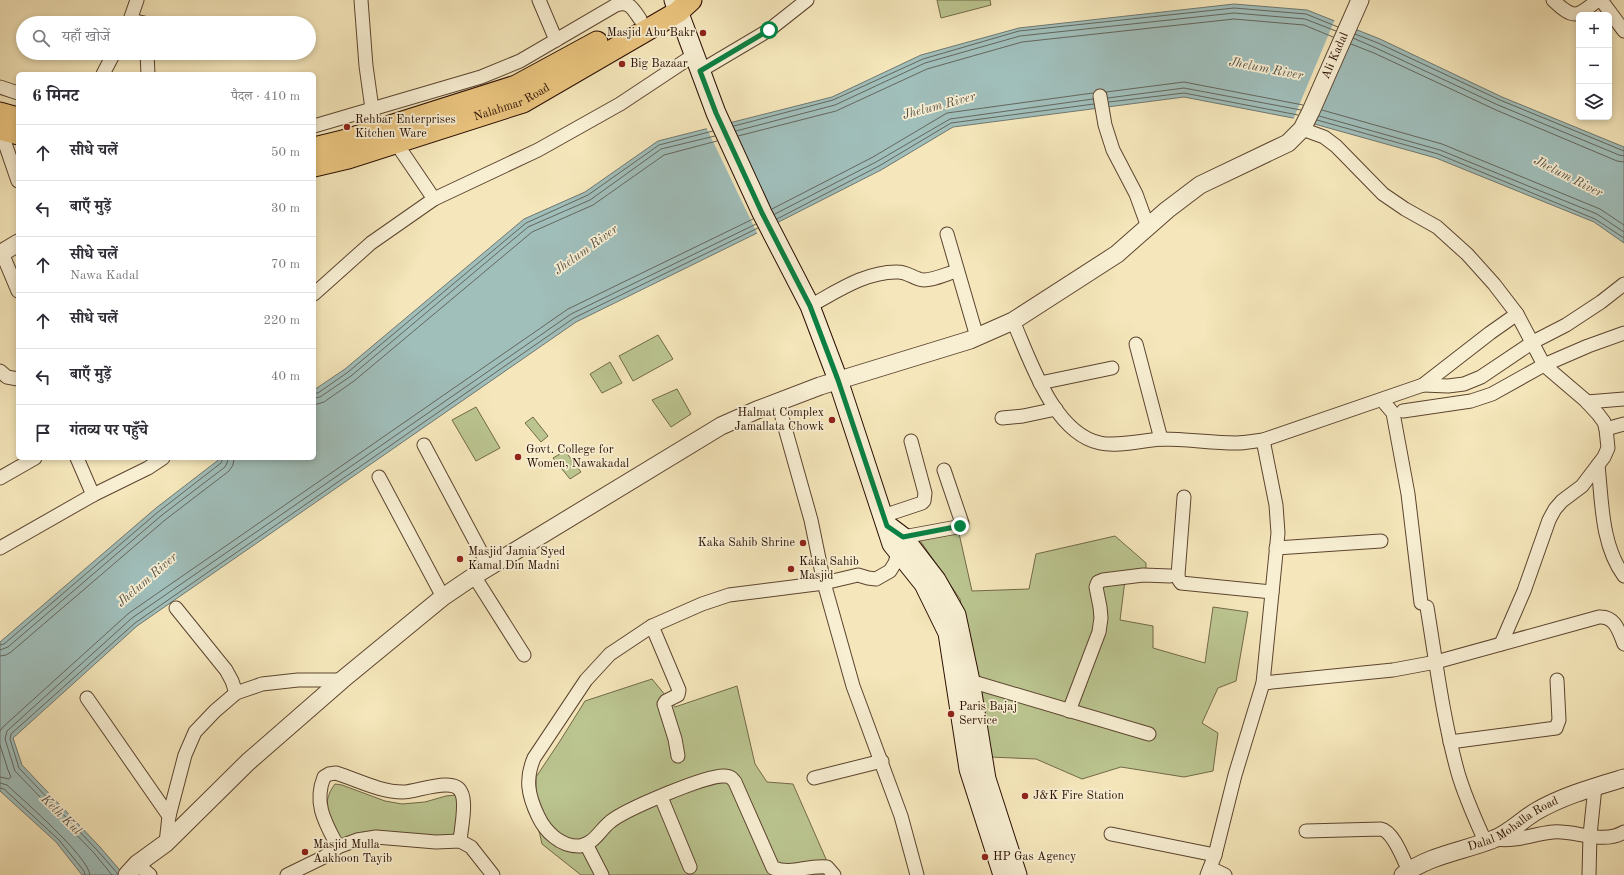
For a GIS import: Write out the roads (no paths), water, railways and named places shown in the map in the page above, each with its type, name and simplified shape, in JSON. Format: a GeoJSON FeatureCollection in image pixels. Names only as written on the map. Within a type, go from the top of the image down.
{"type":"FeatureCollection","features":[{"type":"Feature","properties":{"kind":"main road"},"geometry":{"type":"LineString","coordinates":[[679,3],[697,63],[716,113],[762,213],[810,306],[838,380],[892,544],[900,545],[936,580],[956,615],[970,681],[986,779],[1017,875]]}},
{"type":"Feature","properties":{"kind":"main road","name":"Nalahmar Road"},"geometry":{"type":"LineString","coordinates":[[316,166],[348,158],[383,141],[516,86],[640,19],[679,3]]}},
{"type":"Feature","properties":{"kind":"main road","name":"Nalahmar Road"},"geometry":{"type":"LineString","coordinates":[[316,148],[343,141],[383,141],[523,102],[679,3]]}},
{"type":"Feature","properties":{"kind":"main road"},"geometry":{"type":"LineString","coordinates":[[0,113],[16,117]]}},
{"type":"Feature","properties":{"kind":"main road"},"geometry":{"type":"LineString","coordinates":[[0,129],[16,133]]}},
{"type":"Feature","properties":{"kind":"main road"},"geometry":{"type":"LineString","coordinates":[[900,545],[924,584],[948,633],[969,769],[1003,875]]}},
{"type":"Feature","properties":{"kind":"street"},"geometry":{"type":"LineString","coordinates":[[132,16],[137,0]]}},
{"type":"Feature","properties":{"kind":"street"},"geometry":{"type":"LineString","coordinates":[[361,0],[366,66],[372,109],[383,141],[434,199]]}},
{"type":"Feature","properties":{"kind":"street"},"geometry":{"type":"LineString","coordinates":[[539,0],[556,40]]}},
{"type":"Feature","properties":{"kind":"street"},"geometry":{"type":"LineString","coordinates":[[316,292],[371,243],[434,199],[545,146],[697,63],[769,30],[807,0]]}},
{"type":"Feature","properties":{"kind":"street","name":"Ali Kadal"},"geometry":{"type":"LineString","coordinates":[[136,872],[248,762],[342,680],[443,597],[474,576],[721,426],[757,410],[838,380],[977,337],[1013,321],[1117,254],[1167,210],[1200,186],[1288,143],[1302,129],[1360,0]]}},
{"type":"Feature","properties":{"kind":"street"},"geometry":{"type":"LineString","coordinates":[[1553,0],[1571,14],[1578,14],[1599,0],[1624,31]]}},
{"type":"Feature","properties":{"kind":"street"},"geometry":{"type":"LineString","coordinates":[[316,125],[481,77],[520,61],[616,4],[627,3],[632,7],[640,19]]}},
{"type":"Feature","properties":{"kind":"street"},"geometry":{"type":"LineString","coordinates":[[104,72],[110,60]]}},
{"type":"Feature","properties":{"kind":"street"},"geometry":{"type":"LineString","coordinates":[[148,60],[148,72]]}},
{"type":"Feature","properties":{"kind":"street"},"geometry":{"type":"LineString","coordinates":[[0,87],[16,92]]}},
{"type":"Feature","properties":{"kind":"street"},"geometry":{"type":"LineString","coordinates":[[1100,96],[1105,125],[1113,150],[1136,194],[1148,227]]}},
{"type":"Feature","properties":{"kind":"street"},"geometry":{"type":"LineString","coordinates":[[0,129],[5,160],[16,178]]}},
{"type":"Feature","properties":{"kind":"street"},"geometry":{"type":"LineString","coordinates":[[1302,129],[1324,137],[1336,146],[1383,194],[1437,227],[1467,254],[1494,284],[1517,314],[1544,365],[1587,402],[1604,422],[1608,448],[1604,457],[1582,486],[1562,501],[1555,509],[1524,591],[1501,644]]}},
{"type":"Feature","properties":{"kind":"street"},"geometry":{"type":"LineString","coordinates":[[947,234],[977,337]]}},
{"type":"Feature","properties":{"kind":"street"},"geometry":{"type":"LineString","coordinates":[[16,244],[1,254],[16,286]]}},
{"type":"Feature","properties":{"kind":"street"},"geometry":{"type":"LineString","coordinates":[[810,306],[855,282],[874,276],[899,272],[920,280],[927,280],[957,271]]}},
{"type":"Feature","properties":{"kind":"street"},"geometry":{"type":"LineString","coordinates":[[1423,385],[1448,386],[1464,384],[1481,377],[1533,342],[1572,321],[1601,302],[1624,284]]}},
{"type":"Feature","properties":{"kind":"street"},"geometry":{"type":"LineString","coordinates":[[1013,321],[1049,400],[1064,419],[1082,435],[1099,443],[1113,444],[1161,439],[1236,443],[1263,440],[1423,385],[1517,314]]}},
{"type":"Feature","properties":{"kind":"street"},"geometry":{"type":"LineString","coordinates":[[1403,411],[1471,401],[1492,394],[1544,365],[1588,346],[1624,333]]}},
{"type":"Feature","properties":{"kind":"street"},"geometry":{"type":"LineString","coordinates":[[1136,344],[1161,439]]}},
{"type":"Feature","properties":{"kind":"street"},"geometry":{"type":"LineString","coordinates":[[1040,383],[1112,368]]}},
{"type":"Feature","properties":{"kind":"street"},"geometry":{"type":"LineString","coordinates":[[0,371],[6,377],[16,379]]}},
{"type":"Feature","properties":{"kind":"street"},"geometry":{"type":"LineString","coordinates":[[1587,402],[1624,399]]}},
{"type":"Feature","properties":{"kind":"street"},"geometry":{"type":"LineString","coordinates":[[1382,400],[1393,413],[1408,494],[1424,605],[1450,742],[1458,774],[1468,802],[1490,840],[1507,841],[1554,832],[1609,837],[1624,832]]}},
{"type":"Feature","properties":{"kind":"street"},"geometry":{"type":"LineString","coordinates":[[778,403],[811,520],[824,583],[853,686],[882,761],[901,816],[917,875]]}},
{"type":"Feature","properties":{"kind":"street"},"geometry":{"type":"LineString","coordinates":[[1002,418],[1023,416],[1056,409]]}},
{"type":"Feature","properties":{"kind":"street"},"geometry":{"type":"LineString","coordinates":[[1606,430],[1624,424]]}},
{"type":"Feature","properties":{"kind":"street"},"geometry":{"type":"LineString","coordinates":[[1225,875],[1208,871],[1215,855],[1235,775],[1263,683],[1278,533],[1276,505],[1263,440]]}},
{"type":"Feature","properties":{"kind":"street"},"geometry":{"type":"LineString","coordinates":[[885,521],[924,501],[925,493],[911,441]]}},
{"type":"Feature","properties":{"kind":"street"},"geometry":{"type":"LineString","coordinates":[[424,445],[489,567]]}},
{"type":"Feature","properties":{"kind":"street"},"geometry":{"type":"LineString","coordinates":[[0,478],[32,460]]}},
{"type":"Feature","properties":{"kind":"street"},"geometry":{"type":"LineString","coordinates":[[78,460],[93,495]]}},
{"type":"Feature","properties":{"kind":"street"},"geometry":{"type":"LineString","coordinates":[[0,548],[93,495],[148,468],[160,460]]}},
{"type":"Feature","properties":{"kind":"street"},"geometry":{"type":"LineString","coordinates":[[1598,465],[1608,542],[1624,576]]}},
{"type":"Feature","properties":{"kind":"street"},"geometry":{"type":"LineString","coordinates":[[834,875],[827,867],[814,867],[797,874],[780,873],[773,868],[735,782],[731,777],[709,777],[628,811],[610,822],[590,842],[580,846],[566,844],[552,836],[542,824],[534,807],[528,786],[529,771],[534,758],[586,680],[610,654],[652,626],[702,604],[729,595],[824,583],[858,575],[876,579],[890,571],[895,563],[900,545],[957,527],[962,523],[944,470]]}},
{"type":"Feature","properties":{"kind":"street"},"geometry":{"type":"LineString","coordinates":[[380,477],[443,597]]}},
{"type":"Feature","properties":{"kind":"street"},"geometry":{"type":"LineString","coordinates":[[1184,497],[1178,575],[1181,583],[1272,592]]}},
{"type":"Feature","properties":{"kind":"street"},"geometry":{"type":"LineString","coordinates":[[1276,548],[1381,541]]}},
{"type":"Feature","properties":{"kind":"street"},"geometry":{"type":"LineString","coordinates":[[1068,711],[1099,632],[1101,618],[1096,587],[1098,582],[1103,580],[1143,575],[1170,576]]}},
{"type":"Feature","properties":{"kind":"street"},"geometry":{"type":"LineString","coordinates":[[474,576],[524,656]]}},
{"type":"Feature","properties":{"kind":"street"},"geometry":{"type":"LineString","coordinates":[[176,608],[223,665],[232,681],[236,693]]}},
{"type":"Feature","properties":{"kind":"street"},"geometry":{"type":"LineString","coordinates":[[1263,683],[1393,670],[1436,662],[1599,617],[1611,619],[1624,644]]}},
{"type":"Feature","properties":{"kind":"street"},"geometry":{"type":"LineString","coordinates":[[652,626],[680,690],[678,695],[666,700],[664,704],[672,728],[678,756]]}},
{"type":"Feature","properties":{"kind":"street"},"geometry":{"type":"LineString","coordinates":[[166,843],[169,816],[185,755],[195,732],[215,711],[236,693],[262,684],[298,680],[342,680]]}},
{"type":"Feature","properties":{"kind":"street"},"geometry":{"type":"LineString","coordinates":[[1450,742],[1556,728],[1559,720],[1557,680]]}},
{"type":"Feature","properties":{"kind":"street"},"geometry":{"type":"LineString","coordinates":[[970,681],[1148,734]]}},
{"type":"Feature","properties":{"kind":"street"},"geometry":{"type":"LineString","coordinates":[[87,698],[169,816]]}},
{"type":"Feature","properties":{"kind":"street"},"geometry":{"type":"LineString","coordinates":[[814,778],[882,761]]}},
{"type":"Feature","properties":{"kind":"street"},"geometry":{"type":"LineString","coordinates":[[338,846],[324,820],[319,795],[324,777],[329,774],[336,773],[388,791],[403,792],[448,784],[457,787],[462,792],[463,800],[460,841]]}},
{"type":"Feature","properties":{"kind":"street","name":"Dalal Mohalla Road"},"geometry":{"type":"LineString","coordinates":[[1406,873],[1438,857],[1490,840],[1536,812],[1566,798],[1624,778]]}},
{"type":"Feature","properties":{"kind":"street"},"geometry":{"type":"LineString","coordinates":[[1589,875],[1590,835],[1595,787]]}},
{"type":"Feature","properties":{"kind":"street"},"geometry":{"type":"LineString","coordinates":[[661,797],[690,868]]}},
{"type":"Feature","properties":{"kind":"street"},"geometry":{"type":"LineString","coordinates":[[1306,832],[1387,830],[1392,836],[1406,873]]}},
{"type":"Feature","properties":{"kind":"street"},"geometry":{"type":"LineString","coordinates":[[1111,834],[1215,855]]}},
{"type":"Feature","properties":{"kind":"street"},"geometry":{"type":"LineString","coordinates":[[287,875],[324,857],[338,846],[357,840],[376,837],[436,842],[460,841],[470,847],[493,875]]}},
{"type":"Feature","properties":{"kind":"street"},"geometry":{"type":"LineString","coordinates":[[586,844],[602,875]]}},
{"type":"Feature","properties":{"kind":"water"},"geometry":{"type":"Polygon","coordinates":[[[1234,4],[1307,10],[1380,39],[1502,97],[1624,147],[1624,243],[1594,222],[1436,158],[1293,118],[1184,97],[953,127],[881,170],[576,322],[137,626],[13,738],[22,765],[100,847],[124,875],[82,875],[56,842],[0,791],[0,642],[156,508],[218,460],[316,460],[316,389],[345,369],[524,219],[585,192],[658,141],[832,97],[921,55],[1019,28],[1234,4]]]}},
{"type":"Feature","properties":{"kind":"place","name":"Masjid Abu Bakr"},"geometry":{"type":"Point","coordinates":[703,33]}},
{"type":"Feature","properties":{"kind":"place","name":"Big Bazaar"},"geometry":{"type":"Point","coordinates":[622,64]}},
{"type":"Feature","properties":{"kind":"place","name":"Rehbar Enterprises Kitchen Ware"},"geometry":{"type":"Point","coordinates":[347,127]}},
{"type":"Feature","properties":{"kind":"place","name":"Halmat Complex Jamallata Chowk"},"geometry":{"type":"Point","coordinates":[832,420]}},
{"type":"Feature","properties":{"kind":"place","name":"Govt. College for Women, Nawakadal"},"geometry":{"type":"Point","coordinates":[518,457]}},
{"type":"Feature","properties":{"kind":"place","name":"Kaka Sahib Shrine"},"geometry":{"type":"Point","coordinates":[803,543]}},
{"type":"Feature","properties":{"kind":"place","name":"Masjid Jamia Syed Kamal Din Madni"},"geometry":{"type":"Point","coordinates":[460,559]}},
{"type":"Feature","properties":{"kind":"place","name":"Kaka Sahib Masjid"},"geometry":{"type":"Point","coordinates":[791,569]}},
{"type":"Feature","properties":{"kind":"place","name":"Paris Bajaj Service"},"geometry":{"type":"Point","coordinates":[951,714]}},
{"type":"Feature","properties":{"kind":"place","name":"J&K Fire Station"},"geometry":{"type":"Point","coordinates":[1025,796]}},
{"type":"Feature","properties":{"kind":"place","name":"Masjid Mulla Aakhoon Tayib"},"geometry":{"type":"Point","coordinates":[305,852]}},
{"type":"Feature","properties":{"kind":"place","name":"HP Gas Agency"},"geometry":{"type":"Point","coordinates":[985,857]}},
{"type":"Feature","properties":{"kind":"water label","name":"Jhelum River"},"geometry":{"type":"Point","coordinates":[1266,69]}},
{"type":"Feature","properties":{"kind":"water label","name":"Jhelum River"},"geometry":{"type":"Point","coordinates":[939,106]}},
{"type":"Feature","properties":{"kind":"water label","name":"Jhelum River"},"geometry":{"type":"Point","coordinates":[1568,177]}},
{"type":"Feature","properties":{"kind":"water label","name":"Jhelum River"},"geometry":{"type":"Point","coordinates":[586,250]}},
{"type":"Feature","properties":{"kind":"water label","name":"Jhelum River"},"geometry":{"type":"Point","coordinates":[147,580]}},
{"type":"Feature","properties":{"kind":"water label","name":"Keth Kul"},"geometry":{"type":"Point","coordinates":[61,815]}}]}
